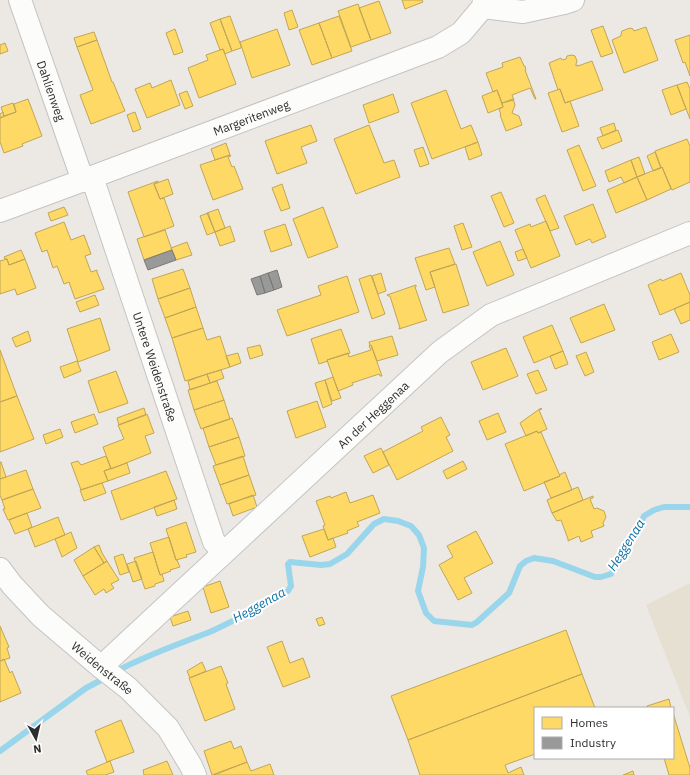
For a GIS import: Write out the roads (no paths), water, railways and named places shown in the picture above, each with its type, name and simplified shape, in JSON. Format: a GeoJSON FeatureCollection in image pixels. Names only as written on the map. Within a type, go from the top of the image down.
{"type":"FeatureCollection","features":[{"type":"Feature","properties":{"kind":"street","name":"Dahlienweg"},"geometry":{"type":"LineString","coordinates":[[20,0],[88,179]]}},
{"type":"Feature","properties":{"kind":"street"},"geometry":{"type":"LineString","coordinates":[[484,3],[523,12],[573,0]]}},
{"type":"Feature","properties":{"kind":"street","name":"Margeritenweg"},"geometry":{"type":"LineString","coordinates":[[0,211],[438,47],[461,33],[484,3]]}},
{"type":"Feature","properties":{"kind":"street","name":"Untere Weidenstraße"},"geometry":{"type":"LineString","coordinates":[[88,179],[214,542],[224,552]]}},
{"type":"Feature","properties":{"kind":"street","name":"An der Heggenaa"},"geometry":{"type":"LineString","coordinates":[[101,666],[440,352],[491,315],[690,233]]}},
{"type":"Feature","properties":{"kind":"street","name":"Weidenstraße"},"geometry":{"type":"LineString","coordinates":[[0,569],[12,585],[41,616],[128,688],[168,728],[195,775]]}},
{"type":"Feature","properties":{"kind":"waterway","name":"Heggenaa"},"geometry":{"type":"LineString","coordinates":[[115,672],[151,655],[212,631],[288,591],[291,586],[288,564],[290,562],[321,565],[330,564],[347,554],[374,524],[384,519],[398,521],[411,526],[419,535],[424,548],[423,567],[418,591],[426,613],[434,621],[472,625],[509,593],[520,566],[526,561],[534,558],[553,561],[595,577],[611,574],[634,538],[644,516],[654,510],[664,507],[690,507]]}},
{"type":"Feature","properties":{"kind":"waterway","name":"Heggenaa"},"geometry":{"type":"LineString","coordinates":[[0,751],[86,688],[107,677]]}}]}
